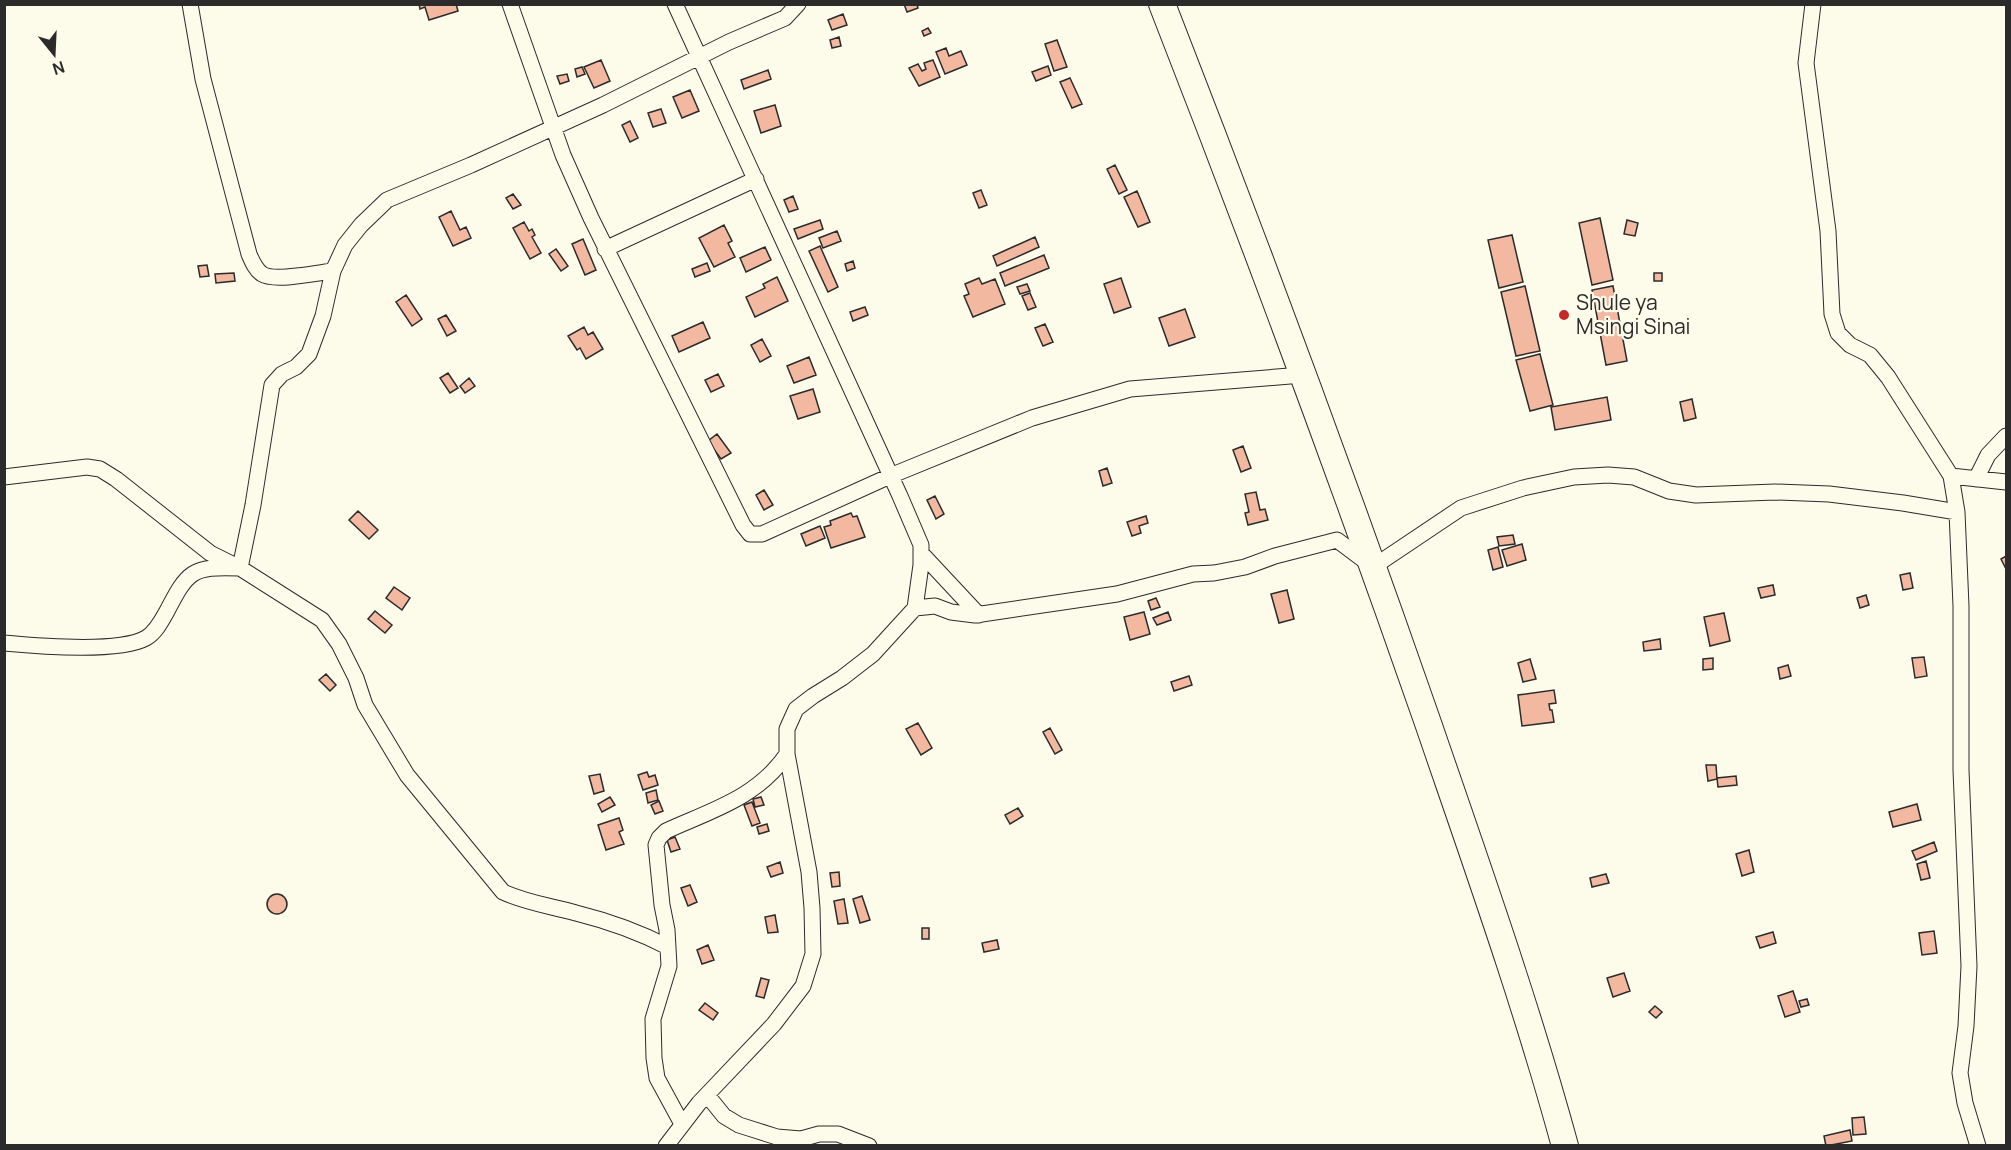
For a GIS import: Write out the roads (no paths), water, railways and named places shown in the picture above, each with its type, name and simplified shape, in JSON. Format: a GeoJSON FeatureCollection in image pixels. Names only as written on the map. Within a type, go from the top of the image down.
{"type":"FeatureCollection","features":[{"type":"Feature","properties":{"kind":"highway"},"geometry":{"type":"LineString","coordinates":[[1162,4],[1373,567],[1498,928],[1545,1073],[1565,1146]]}},
{"type":"Feature","properties":{"kind":"street"},"geometry":{"type":"LineString","coordinates":[[190,4],[203,79],[249,254],[257,270],[264,276],[278,277],[333,271]]}},
{"type":"Feature","properties":{"kind":"street"},"geometry":{"type":"LineString","coordinates":[[510,4],[563,155],[606,249],[743,525],[750,534],[762,534],[890,476],[1032,418],[1130,389],[1302,375]]}},
{"type":"Feature","properties":{"kind":"street"},"geometry":{"type":"LineString","coordinates":[[666,1146],[707,1095],[774,1024],[803,986],[813,954],[809,872],[787,754],[787,729],[796,709],[873,654],[915,608],[922,554],[921,545],[675,4]]}},
{"type":"Feature","properties":{"kind":"street"},"geometry":{"type":"LineString","coordinates":[[240,568],[253,505],[272,385],[282,374],[296,367],[309,354],[322,316],[333,271],[345,245],[361,225],[387,200],[471,165],[785,18],[796,9],[798,4]]}},
{"type":"Feature","properties":{"kind":"street"},"geometry":{"type":"LineString","coordinates":[[1813,4],[1806,63],[1828,231],[1832,314],[1838,333],[1850,345],[1870,355],[1888,377],[1951,476],[1957,512],[1961,606],[1960,770],[1969,966],[1966,1026],[1960,1073],[1965,1103],[1978,1146]]}},
{"type":"Feature","properties":{"kind":"street"},"geometry":{"type":"LineString","coordinates":[[606,249],[756,179]]}},
{"type":"Feature","properties":{"kind":"street"},"geometry":{"type":"LineString","coordinates":[[1976,479],[1988,455],[2007,436]]}},
{"type":"Feature","properties":{"kind":"street"},"geometry":{"type":"LineString","coordinates":[[4,477],[77,467],[100,469],[210,553],[240,568],[322,620],[339,644],[356,678],[365,705],[406,774],[503,892],[522,901],[575,912],[640,932],[669,947]]}},
{"type":"Feature","properties":{"kind":"street"},"geometry":{"type":"LineString","coordinates":[[915,608],[935,606],[966,615],[979,615],[1117,594],[1193,574],[1214,573],[1245,567],[1275,556],[1337,540],[1373,567],[1461,508],[1522,488],[1574,477],[1608,474],[1634,477],[1669,491],[1696,495],[1775,492],[1828,494],[1957,512]]}},
{"type":"Feature","properties":{"kind":"street"},"geometry":{"type":"LineString","coordinates":[[1951,476],[2007,482]]}},
{"type":"Feature","properties":{"kind":"street"},"geometry":{"type":"LineString","coordinates":[[922,554],[979,615]]}},
{"type":"Feature","properties":{"kind":"street"},"geometry":{"type":"LineString","coordinates":[[4,643],[112,647],[132,643],[147,637],[160,623],[186,578],[207,568],[240,568]]}},
{"type":"Feature","properties":{"kind":"street"},"geometry":{"type":"LineString","coordinates":[[682,1124],[657,1078],[652,1035],[653,1019],[669,966],[669,947],[656,845],[666,831],[744,796],[764,781],[787,754]]}},
{"type":"Feature","properties":{"kind":"street"},"geometry":{"type":"LineString","coordinates":[[707,1095],[724,1116],[739,1125],[777,1137],[801,1139],[819,1134],[838,1134],[869,1146]]}},
{"type":"Feature","properties":{"kind":"place","name":"Shule ya Msingi Sinai"},"geometry":{"type":"Point","coordinates":[1564,315]}}]}
